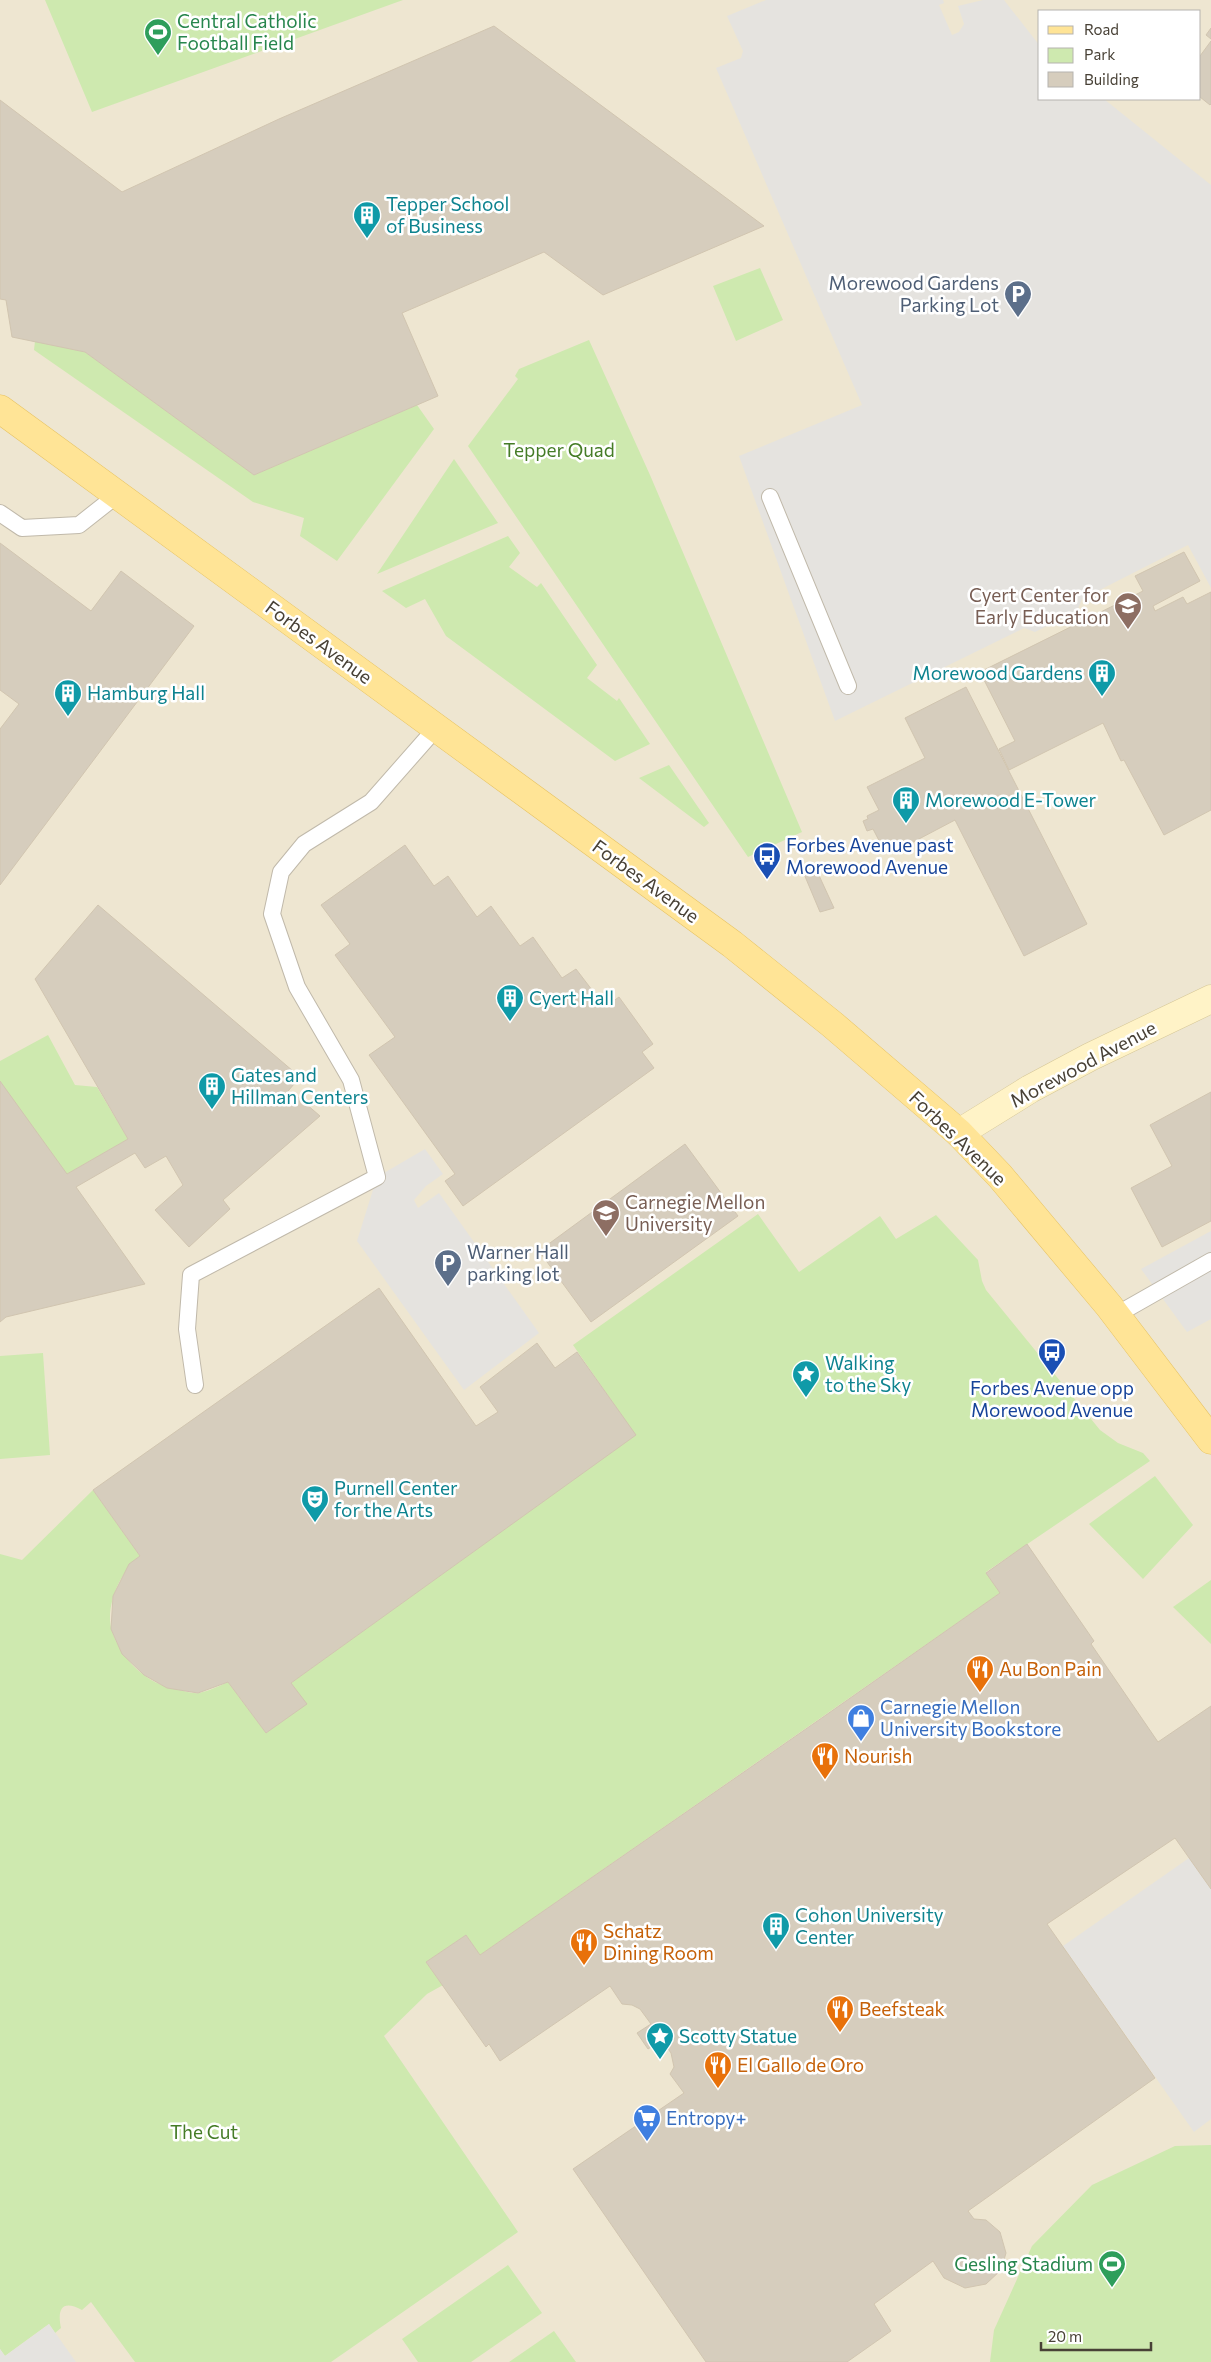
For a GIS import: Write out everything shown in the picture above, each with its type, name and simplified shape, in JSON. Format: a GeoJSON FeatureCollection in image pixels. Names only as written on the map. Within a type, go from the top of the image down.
{"type":"FeatureCollection","features":[{"type":"Feature","properties":{"kind":"main road","name":"Forbes Avenue"},"geometry":{"type":"LineString","coordinates":[[0,409],[732,944],[833,1025],[959,1133],[1000,1176],[1116,1315],[1211,1440]]}},
{"type":"Feature","properties":{"kind":"main road","name":"Morewood Avenue"},"geometry":{"type":"LineString","coordinates":[[959,1133],[1030,1089],[1072,1066],[1211,999]]}},
{"type":"Feature","properties":{"kind":"lane"},"geometry":{"type":"LineString","coordinates":[[0,513],[22,528],[79,525],[117,495]]}},
{"type":"Feature","properties":{"kind":"lane"},"geometry":{"type":"LineString","coordinates":[[770,498],[848,686]]}},
{"type":"Feature","properties":{"kind":"lane"},"geometry":{"type":"LineString","coordinates":[[195,1385],[187,1330],[191,1275],[377,1177],[351,1080],[297,987],[272,914],[281,872],[304,844],[371,802],[437,727]]}},
{"type":"Feature","properties":{"kind":"lane"},"geometry":{"type":"LineString","coordinates":[[1116,1315],[1211,1261]]}},
{"type":"Feature","properties":{"kind":"shaded area","name":"Carnegie Mellon University"},"geometry":{"type":"Polygon","coordinates":[[[0,0],[1211,0],[1211,2362],[0,2362],[0,0]]]}},
{"type":"Feature","properties":{"kind":"shaded area","name":"Morewood Gardens Parking Lot"},"geometry":{"type":"Polygon","coordinates":[[[766,0],[943,0],[944,3],[939,5],[952,35],[959,32],[964,24],[958,6],[983,0],[1004,0],[1038,43],[1038,100],[1105,100],[1211,185],[1211,588],[1188,545],[1082,599],[1077,611],[1035,632],[1024,628],[835,721],[739,456],[862,405],[716,68],[741,58],[743,51],[727,16],[766,0]]]}},
{"type":"Feature","properties":{"kind":"shaded area","name":"Warner Hall parking lot"},"geometry":{"type":"Polygon","coordinates":[[[425,1149],[443,1174],[426,1186],[414,1200],[418,1208],[439,1193],[539,1333],[464,1390],[357,1241],[377,1177],[425,1149]]]}},
{"type":"Feature","properties":{"kind":"shaded area"},"geometry":{"type":"Polygon","coordinates":[[[1211,1231],[1211,1319],[1187,1332],[1141,1269],[1211,1231]]]}},
{"type":"Feature","properties":{"kind":"shaded area"},"geometry":{"type":"Polygon","coordinates":[[[1189,1858],[1211,1889],[1211,2119],[1194,2132],[1063,1946],[1189,1858]]]}},
{"type":"Feature","properties":{"kind":"shaded area"},"geometry":{"type":"Polygon","coordinates":[[[49,2324],[76,2362],[0,2362],[0,2349],[5,2356],[49,2324]]]}},
{"type":"Feature","properties":{"kind":"green space","name":"Central Catholic Football Field"},"geometry":{"type":"Polygon","coordinates":[[[45,0],[403,0],[92,112],[45,0]]]}},
{"type":"Feature","properties":{"kind":"green space"},"geometry":{"type":"Polygon","coordinates":[[[760,268],[783,320],[736,341],[713,286],[760,268]]]}},
{"type":"Feature","properties":{"kind":"green space","name":"Tepper Quad"},"geometry":{"type":"Polygon","coordinates":[[[589,340],[650,475],[802,832],[748,857],[468,446],[518,379],[515,376],[519,369],[589,340]]]}},
{"type":"Feature","properties":{"kind":"green space"},"geometry":{"type":"Polygon","coordinates":[[[35,341],[85,352],[254,475],[417,405],[434,429],[337,561],[300,536],[304,518],[253,502],[34,350],[35,341]]]}},
{"type":"Feature","properties":{"kind":"green space"},"geometry":{"type":"Polygon","coordinates":[[[454,459],[498,523],[377,574],[454,459]]]}},
{"type":"Feature","properties":{"kind":"green space"},"geometry":{"type":"Polygon","coordinates":[[[508,536],[520,553],[509,567],[537,587],[541,583],[597,665],[587,678],[617,701],[619,698],[650,744],[615,761],[446,636],[425,599],[406,608],[382,591],[508,536]]]}},
{"type":"Feature","properties":{"kind":"green space"},"geometry":{"type":"Polygon","coordinates":[[[669,765],[709,823],[704,827],[639,778],[669,765]]]}},
{"type":"Feature","properties":{"kind":"green space"},"geometry":{"type":"Polygon","coordinates":[[[48,1035],[75,1085],[97,1087],[128,1139],[67,1174],[44,1195],[0,1127],[0,1061],[48,1035]]]}},
{"type":"Feature","properties":{"kind":"green space","name":"The Cut"},"geometry":{"type":"Polygon","coordinates":[[[758,1214],[799,1272],[880,1216],[896,1239],[936,1215],[978,1260],[982,1281],[986,1290],[1100,1430],[1118,1443],[1143,1453],[1150,1461],[986,1572],[1000,1593],[480,1955],[466,1935],[426,1962],[443,1985],[427,1994],[384,2036],[518,2232],[331,2362],[135,2362],[91,2302],[82,2310],[66,2306],[61,2311],[61,2328],[55,2333],[49,2324],[5,2356],[0,2349],[0,1554],[22,1560],[93,1490],[140,1556],[126,1570],[112,1600],[110,1611],[112,1631],[129,1661],[155,1682],[166,1687],[188,1692],[203,1692],[228,1682],[266,1733],[306,1704],[291,1683],[614,1450],[623,1417],[573,1345],[758,1214]]]}},
{"type":"Feature","properties":{"kind":"green space"},"geometry":{"type":"Polygon","coordinates":[[[43,1353],[50,1455],[0,1459],[0,1356],[43,1353]]]}},
{"type":"Feature","properties":{"kind":"green space"},"geometry":{"type":"Polygon","coordinates":[[[1155,1476],[1193,1525],[1143,1579],[1089,1524],[1155,1476]]]}},
{"type":"Feature","properties":{"kind":"green space"},"geometry":{"type":"Polygon","coordinates":[[[1211,1580],[1211,1644],[1173,1607],[1211,1580]]]}},
{"type":"Feature","properties":{"kind":"green space","name":"Gesling Stadium"},"geometry":{"type":"Polygon","coordinates":[[[1211,2145],[1211,2362],[990,2362],[994,2330],[1032,2246],[1092,2185],[1175,2146],[1211,2145]]]}},
{"type":"Feature","properties":{"kind":"green space"},"geometry":{"type":"Polygon","coordinates":[[[508,2265],[542,2313],[471,2362],[418,2362],[402,2339],[508,2265]]]}},
{"type":"Feature","properties":{"kind":"green space"},"geometry":{"type":"Polygon","coordinates":[[[554,2331],[576,2362],[509,2362],[554,2331]]]}},
{"type":"Feature","properties":{"kind":"building","name":"Tepper School of Business"},"geometry":{"type":"Polygon","coordinates":[[[494,26],[764,226],[603,295],[544,252],[402,313],[438,396],[254,475],[85,352],[12,337],[6,300],[0,299],[0,100],[122,192],[279,119],[494,26]]]}},
{"type":"Feature","properties":{"kind":"building"},"geometry":{"type":"Polygon","coordinates":[[[1211,28],[1211,39],[1206,35],[1211,28]]]}},
{"type":"Feature","properties":{"kind":"building"},"geometry":{"type":"Polygon","coordinates":[[[1211,41],[1210,105],[1201,98],[1201,55],[1211,41]]]}},
{"type":"Feature","properties":{"kind":"building","name":"Hamburg Hall"},"geometry":{"type":"Polygon","coordinates":[[[0,543],[91,611],[121,571],[194,626],[0,885],[0,729],[19,704],[0,690],[0,543]]]}},
{"type":"Feature","properties":{"kind":"building","name":"Morewood Gardens"},"geometry":{"type":"Polygon","coordinates":[[[1184,552],[1200,581],[1153,606],[1155,611],[1183,597],[1187,604],[1211,592],[1211,810],[1164,835],[1124,760],[1121,761],[1103,723],[1009,770],[999,749],[1015,741],[980,672],[1143,591],[1135,576],[1184,552]]]}},
{"type":"Feature","properties":{"kind":"building","name":"Morewood E-Tower"},"geometry":{"type":"Polygon","coordinates":[[[966,687],[1087,924],[1024,956],[955,820],[898,850],[896,846],[885,852],[873,829],[867,831],[863,821],[868,819],[867,816],[879,810],[867,787],[925,758],[905,718],[966,687]]]}},
{"type":"Feature","properties":{"kind":"building","name":"Cyert Hall"},"geometry":{"type":"Polygon","coordinates":[[[405,845],[434,886],[448,876],[477,917],[491,906],[520,946],[533,937],[562,978],[576,969],[605,1007],[619,997],[653,1044],[642,1052],[654,1068],[463,1206],[445,1181],[455,1174],[369,1055],[395,1037],[335,955],[350,944],[321,905],[405,845]]]}},
{"type":"Feature","properties":{"kind":"building"},"geometry":{"type":"Polygon","coordinates":[[[816,869],[834,908],[820,912],[804,874],[816,869]]]}},
{"type":"Feature","properties":{"kind":"building","name":"Gates and Hillman Centers"},"geometry":{"type":"Polygon","coordinates":[[[98,905],[300,1077],[283,1097],[291,1103],[298,1097],[320,1116],[223,1200],[230,1209],[189,1247],[155,1210],[183,1185],[166,1156],[145,1168],[135,1153],[76,1187],[145,1284],[6,1317],[0,1322],[0,1081],[67,1174],[128,1139],[35,979],[98,905]]]}},
{"type":"Feature","properties":{"kind":"building"},"geometry":{"type":"Polygon","coordinates":[[[1211,1092],[1211,1221],[1162,1247],[1131,1188],[1172,1166],[1150,1125],[1211,1092]]]}},
{"type":"Feature","properties":{"kind":"building"},"geometry":{"type":"Polygon","coordinates":[[[685,1144],[738,1216],[591,1322],[539,1251],[685,1144]]]}},
{"type":"Feature","properties":{"kind":"building","name":"Purnell Center for the Arts"},"geometry":{"type":"Polygon","coordinates":[[[379,1288],[476,1426],[498,1412],[480,1387],[537,1343],[555,1368],[577,1352],[636,1435],[291,1683],[307,1704],[266,1733],[228,1682],[198,1693],[167,1688],[144,1675],[122,1654],[111,1629],[113,1596],[129,1564],[140,1556],[93,1490],[379,1288]]]}},
{"type":"Feature","properties":{"kind":"building","name":"Cohon University Center"},"geometry":{"type":"Polygon","coordinates":[[[1027,1544],[1094,1641],[1091,1644],[1158,1742],[1211,1706],[1211,1889],[1175,1838],[1047,1924],[1155,2078],[968,2211],[974,2219],[986,2220],[1000,2232],[1006,2253],[1001,2270],[986,2284],[965,2288],[944,2278],[933,2261],[874,2304],[891,2331],[847,2362],[706,2362],[573,2169],[684,2093],[670,2074],[674,2067],[671,2053],[662,2040],[648,2049],[637,2033],[651,2024],[640,2009],[632,2005],[622,2004],[610,1986],[500,2061],[489,2044],[486,2047],[426,1962],[466,1935],[480,1955],[826,1715],[1000,1593],[986,1573],[1027,1544]]]}},
{"type":"Feature","properties":{"kind":"place","name":"Central Catholic Football Field"},"geometry":{"type":"Point","coordinates":[158,56]}},
{"type":"Feature","properties":{"kind":"place","name":"Tepper School of Business"},"geometry":{"type":"Point","coordinates":[367,239]}},
{"type":"Feature","properties":{"kind":"place","name":"Morewood Gardens Parking Lot"},"geometry":{"type":"Point","coordinates":[1018,318]}},
{"type":"Feature","properties":{"kind":"place","name":"Cyert Center for Early Education"},"geometry":{"type":"Point","coordinates":[1128,630]}},
{"type":"Feature","properties":{"kind":"place","name":"Morewood Gardens"},"geometry":{"type":"Point","coordinates":[1102,697]}},
{"type":"Feature","properties":{"kind":"place","name":"Hamburg Hall"},"geometry":{"type":"Point","coordinates":[68,717]}},
{"type":"Feature","properties":{"kind":"place","name":"Morewood E-Tower"},"geometry":{"type":"Point","coordinates":[906,824]}},
{"type":"Feature","properties":{"kind":"place","name":"Forbes Avenue past Morewood Avenue"},"geometry":{"type":"Point","coordinates":[767,880]}},
{"type":"Feature","properties":{"kind":"place","name":"Cyert Hall"},"geometry":{"type":"Point","coordinates":[510,1022]}},
{"type":"Feature","properties":{"kind":"place","name":"Gates and Hillman Centers"},"geometry":{"type":"Point","coordinates":[212,1110]}},
{"type":"Feature","properties":{"kind":"place","name":"Carnegie Mellon University"},"geometry":{"type":"Point","coordinates":[606,1237]}},
{"type":"Feature","properties":{"kind":"place","name":"Warner Hall parking lot"},"geometry":{"type":"Point","coordinates":[448,1287]}},
{"type":"Feature","properties":{"kind":"place","name":"Forbes Avenue opp Morewood Avenue"},"geometry":{"type":"Point","coordinates":[1052,1376]}},
{"type":"Feature","properties":{"kind":"place","name":"Walking to the Sky"},"geometry":{"type":"Point","coordinates":[806,1398]}},
{"type":"Feature","properties":{"kind":"place","name":"Purnell Center for the Arts"},"geometry":{"type":"Point","coordinates":[315,1523]}},
{"type":"Feature","properties":{"kind":"place","name":"Au Bon Pain"},"geometry":{"type":"Point","coordinates":[980,1693]}},
{"type":"Feature","properties":{"kind":"place","name":"Carnegie Mellon University Bookstore"},"geometry":{"type":"Point","coordinates":[861,1742]}},
{"type":"Feature","properties":{"kind":"place","name":"Nourish"},"geometry":{"type":"Point","coordinates":[825,1780]}},
{"type":"Feature","properties":{"kind":"place","name":"Cohon University Center"},"geometry":{"type":"Point","coordinates":[776,1950]}},
{"type":"Feature","properties":{"kind":"place","name":"Schatz Dining Room"},"geometry":{"type":"Point","coordinates":[584,1966]}},
{"type":"Feature","properties":{"kind":"place","name":"Beefsteak"},"geometry":{"type":"Point","coordinates":[840,2033]}},
{"type":"Feature","properties":{"kind":"place","name":"Scotty Statue"},"geometry":{"type":"Point","coordinates":[660,2060]}},
{"type":"Feature","properties":{"kind":"place","name":"El Gallo de Oro"},"geometry":{"type":"Point","coordinates":[718,2089]}},
{"type":"Feature","properties":{"kind":"place","name":"Entropy+"},"geometry":{"type":"Point","coordinates":[647,2142]}},
{"type":"Feature","properties":{"kind":"place","name":"Gesling Stadium"},"geometry":{"type":"Point","coordinates":[1112,2288]}}]}
